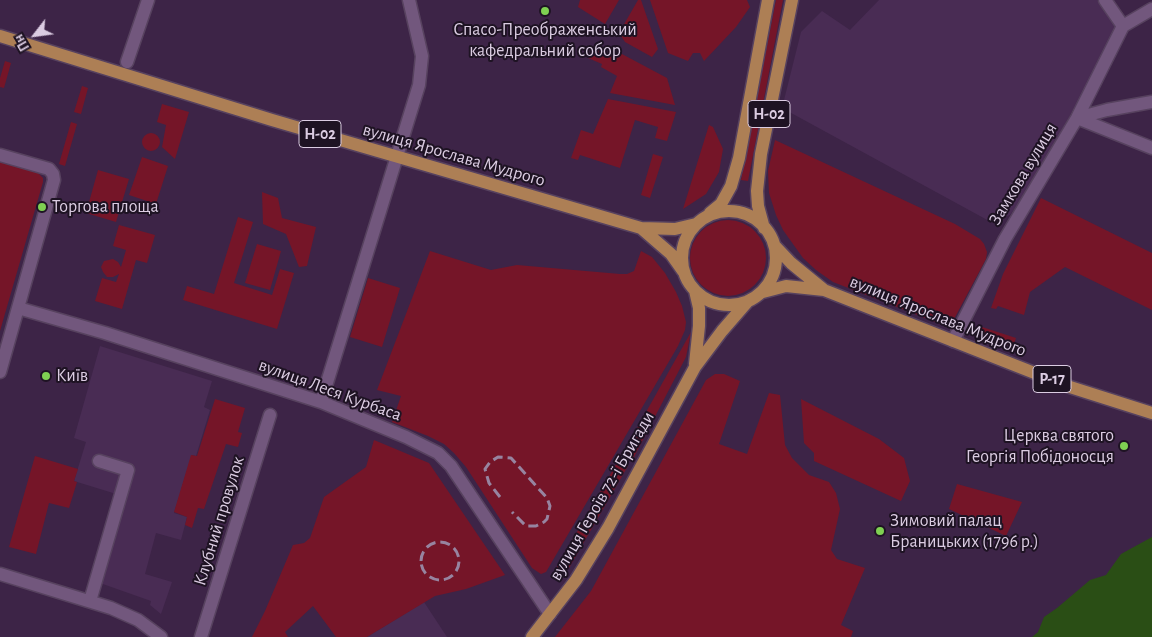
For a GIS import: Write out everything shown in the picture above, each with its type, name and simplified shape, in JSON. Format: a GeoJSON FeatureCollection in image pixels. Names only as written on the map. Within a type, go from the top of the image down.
{"type":"FeatureCollection","features":[{"type":"Feature","properties":{"kind":"main road","name":"Н-02"},"geometry":{"type":"LineString","coordinates":[[700,221],[721,204],[731,186],[739,158],[768,0]]}},
{"type":"Feature","properties":{"kind":"main road","name":"Н-02"},"geometry":{"type":"LineString","coordinates":[[775,246],[771,236],[764,228],[758,206],[757,191],[761,154],[792,0]]}},
{"type":"Feature","properties":{"kind":"main road","name":"вулиця Ярослава Мудрого"},"geometry":{"type":"LineString","coordinates":[[0,36],[398,157],[641,228],[674,229],[700,221]]}},
{"type":"Feature","properties":{"kind":"main road"},"geometry":{"type":"LineString","coordinates":[[684,273],[682,263],[684,242],[700,221],[724,210],[735,210],[755,218],[764,228]]}},
{"type":"Feature","properties":{"kind":"main road","name":"вулиця Ярослава Мудрого"},"geometry":{"type":"LineString","coordinates":[[641,228],[671,254],[684,273]]}},
{"type":"Feature","properties":{"kind":"main road","name":"вулиця Ярослава Мудрого"},"geometry":{"type":"LineString","coordinates":[[775,246],[791,263],[824,290]]}},
{"type":"Feature","properties":{"kind":"main road"},"geometry":{"type":"LineString","coordinates":[[763,292],[773,274],[776,260],[775,246]]}},
{"type":"Feature","properties":{"kind":"main road","name":"Н-02"},"geometry":{"type":"LineString","coordinates":[[684,273],[695,290],[704,297],[722,304],[748,301],[763,292]]}},
{"type":"Feature","properties":{"kind":"main road","name":"вулиця Ярослава Мудрого"},"geometry":{"type":"LineString","coordinates":[[763,292],[786,286],[824,290],[1070,386],[1152,413]]}},
{"type":"Feature","properties":{"kind":"main road","name":"вулиця Героїв 72-ї Бригади"},"geometry":{"type":"LineString","coordinates":[[695,290],[699,308],[695,367]]}},
{"type":"Feature","properties":{"kind":"main road","name":"вулиця Героїв 72-ї Бригади"},"geometry":{"type":"LineString","coordinates":[[532,637],[576,580],[608,528],[695,367],[748,301]]}},
{"type":"Feature","properties":{"kind":"street"},"geometry":{"type":"LineString","coordinates":[[127,62],[148,0]]}},
{"type":"Feature","properties":{"kind":"street"},"geometry":{"type":"LineString","coordinates":[[321,402],[419,85],[422,56],[410,0]]}},
{"type":"Feature","properties":{"kind":"street"},"geometry":{"type":"LineString","coordinates":[[1105,0],[1123,26],[1152,9]]}},
{"type":"Feature","properties":{"kind":"street","name":"Замкова вулиця"},"geometry":{"type":"LineString","coordinates":[[953,341],[1005,239],[1077,118],[1123,26]]}},
{"type":"Feature","properties":{"kind":"street"},"geometry":{"type":"LineString","coordinates":[[1077,118],[1107,110],[1152,102]]}},
{"type":"Feature","properties":{"kind":"street"},"geometry":{"type":"LineString","coordinates":[[1077,118],[1152,148]]}},
{"type":"Feature","properties":{"kind":"street"},"geometry":{"type":"LineString","coordinates":[[0,155],[49,169],[53,174],[54,180],[0,372]]}},
{"type":"Feature","properties":{"kind":"street","name":"вулиця Леся Курбаса"},"geometry":{"type":"LineString","coordinates":[[18,308],[105,333],[321,402],[438,452],[451,466],[550,614]]}},
{"type":"Feature","properties":{"kind":"street","name":"Клубний провулок"},"geometry":{"type":"LineString","coordinates":[[201,637],[270,416]]}},
{"type":"Feature","properties":{"kind":"street"},"geometry":{"type":"LineString","coordinates":[[90,601],[128,470],[99,461]]}},
{"type":"Feature","properties":{"kind":"street"},"geometry":{"type":"LineString","coordinates":[[0,574],[111,608],[138,620],[161,637]]}},
{"type":"Feature","properties":{"kind":"shaded area"},"geometry":{"type":"Polygon","coordinates":[[[580,0],[619,0],[605,24],[578,7],[580,0]]]}},
{"type":"Feature","properties":{"kind":"shaded area"},"geometry":{"type":"Polygon","coordinates":[[[638,0],[641,0],[658,49],[652,57],[625,42],[619,33],[638,0]]]}},
{"type":"Feature","properties":{"kind":"shaded area"},"geometry":{"type":"Polygon","coordinates":[[[650,0],[747,0],[750,7],[736,27],[704,61],[700,53],[693,53],[688,61],[668,53],[650,0]]]}},
{"type":"Feature","properties":{"kind":"shaded area"},"geometry":{"type":"Polygon","coordinates":[[[776,0],[783,0],[748,181],[741,180],[776,0]]]}},
{"type":"Feature","properties":{"kind":"shaded area"},"geometry":{"type":"Polygon","coordinates":[[[879,0],[1097,0],[1116,27],[1111,43],[1026,193],[1010,215],[991,222],[782,108],[801,32],[822,11],[850,30],[879,0]]]}},
{"type":"Feature","properties":{"kind":"shaded area"},"geometry":{"type":"Polygon","coordinates":[[[594,46],[608,54],[620,53],[667,78],[675,105],[610,93],[617,76],[601,67],[602,64],[588,58],[594,46]]]}},
{"type":"Feature","properties":{"kind":"shaded area"},"geometry":{"type":"Polygon","coordinates":[[[5,61],[11,63],[4,88],[0,87],[0,78],[5,61]]]}},
{"type":"Feature","properties":{"kind":"shaded area"},"geometry":{"type":"Polygon","coordinates":[[[82,86],[88,88],[81,114],[74,112],[82,86]]]}},
{"type":"Feature","properties":{"kind":"shaded area"},"geometry":{"type":"Polygon","coordinates":[[[608,99],[676,112],[667,141],[655,138],[658,127],[635,120],[620,168],[580,155],[578,160],[571,158],[581,130],[593,134],[608,99]]]}},
{"type":"Feature","properties":{"kind":"shaded area"},"geometry":{"type":"Polygon","coordinates":[[[162,104],[189,112],[175,159],[162,147],[166,125],[157,122],[162,104]]]}},
{"type":"Feature","properties":{"kind":"shaded area"},"geometry":{"type":"Polygon","coordinates":[[[71,122],[77,124],[65,166],[59,164],[71,122]]]}},
{"type":"Feature","properties":{"kind":"shaded area"},"geometry":{"type":"Polygon","coordinates":[[[709,125],[713,127],[723,149],[719,172],[706,194],[683,209],[709,125]]]}},
{"type":"Feature","properties":{"kind":"shaded area"},"geometry":{"type":"Polygon","coordinates":[[[147,133],[155,133],[160,138],[158,149],[147,151],[142,146],[142,138],[147,133]]]}},
{"type":"Feature","properties":{"kind":"shaded area"},"geometry":{"type":"Polygon","coordinates":[[[775,140],[955,224],[980,239],[987,252],[986,259],[953,321],[943,325],[833,282],[803,258],[783,230],[769,193],[768,171],[775,140]]]}},
{"type":"Feature","properties":{"kind":"shaded area"},"geometry":{"type":"Polygon","coordinates":[[[653,154],[663,157],[650,198],[641,195],[653,154]]]}},
{"type":"Feature","properties":{"kind":"shaded area"},"geometry":{"type":"Polygon","coordinates":[[[142,157],[168,166],[156,204],[129,195],[142,157]]]}},
{"type":"Feature","properties":{"kind":"shaded area"},"geometry":{"type":"Polygon","coordinates":[[[0,162],[38,173],[43,178],[43,182],[0,331],[0,162]]]}},
{"type":"Feature","properties":{"kind":"shaded area"},"geometry":{"type":"Polygon","coordinates":[[[98,170],[129,179],[116,222],[86,213],[98,170]]]}},
{"type":"Feature","properties":{"kind":"shaded area"},"geometry":{"type":"Polygon","coordinates":[[[262,192],[278,198],[282,218],[316,227],[307,266],[299,267],[286,234],[263,224],[262,192]]]}},
{"type":"Feature","properties":{"kind":"shaded area"},"geometry":{"type":"Polygon","coordinates":[[[1041,198],[1152,253],[1152,310],[1065,267],[1030,292],[1024,315],[998,306],[996,309],[991,308],[1003,274],[1041,198]]]}},
{"type":"Feature","properties":{"kind":"shaded area"},"geometry":{"type":"Polygon","coordinates":[[[238,217],[253,222],[234,283],[272,295],[280,269],[294,273],[277,329],[183,300],[187,286],[214,294],[238,217]]]}},
{"type":"Feature","properties":{"kind":"shaded area"},"geometry":{"type":"Polygon","coordinates":[[[728,220],[742,223],[755,231],[763,244],[766,258],[763,272],[755,285],[742,293],[728,296],[714,293],[701,285],[693,272],[690,258],[693,244],[701,231],[714,223],[728,220]]]}},
{"type":"Feature","properties":{"kind":"shaded area"},"geometry":{"type":"Polygon","coordinates":[[[119,225],[155,235],[147,263],[136,260],[122,309],[95,301],[102,278],[116,282],[119,274],[107,277],[101,267],[104,261],[113,259],[121,267],[126,250],[113,246],[119,225]]]}},
{"type":"Feature","properties":{"kind":"shaded area"},"geometry":{"type":"Polygon","coordinates":[[[257,244],[281,251],[270,290],[245,283],[257,244]]]}},
{"type":"Feature","properties":{"kind":"shaded area"},"geometry":{"type":"Polygon","coordinates":[[[430,251],[491,270],[517,265],[627,274],[634,271],[641,251],[652,257],[665,273],[682,306],[686,322],[685,330],[678,346],[546,572],[541,574],[532,568],[466,467],[454,453],[444,444],[428,436],[392,422],[401,396],[377,390],[430,251]]]}},
{"type":"Feature","properties":{"kind":"shaded area"},"geometry":{"type":"Polygon","coordinates":[[[368,278],[400,288],[382,347],[350,337],[368,278]]]}},
{"type":"Feature","properties":{"kind":"shaded area"},"geometry":{"type":"Polygon","coordinates":[[[979,326],[1016,338],[1013,347],[977,332],[979,326]]]}},
{"type":"Feature","properties":{"kind":"shaded area"},"geometry":{"type":"Polygon","coordinates":[[[691,332],[686,357],[633,459],[623,453],[691,332]]]}},
{"type":"Feature","properties":{"kind":"shaded area"},"geometry":{"type":"Polygon","coordinates":[[[100,346],[212,381],[204,407],[210,410],[196,456],[192,455],[174,513],[187,517],[181,540],[156,533],[145,574],[172,582],[161,614],[150,605],[151,601],[100,583],[126,497],[74,481],[86,442],[74,438],[100,346]]]}},
{"type":"Feature","properties":{"kind":"shaded area"},"geometry":{"type":"Polygon","coordinates":[[[715,374],[724,374],[740,381],[719,444],[747,454],[769,393],[780,395],[785,445],[792,458],[809,475],[829,482],[836,493],[840,509],[831,550],[837,559],[865,568],[841,625],[853,631],[851,637],[555,637],[591,591],[706,380],[715,374]]]}},
{"type":"Feature","properties":{"kind":"shaded area"},"geometry":{"type":"Polygon","coordinates":[[[215,399],[245,408],[238,432],[242,433],[238,447],[226,444],[204,509],[198,508],[192,528],[185,525],[187,517],[174,512],[191,455],[197,456],[215,399]]]}},
{"type":"Feature","properties":{"kind":"shaded area"},"geometry":{"type":"Polygon","coordinates":[[[801,399],[879,439],[904,458],[910,481],[901,501],[814,461],[814,453],[804,443],[801,399]]]}},
{"type":"Feature","properties":{"kind":"shaded area"},"geometry":{"type":"Polygon","coordinates":[[[374,440],[429,463],[505,575],[466,589],[435,596],[367,637],[336,637],[313,606],[285,632],[288,637],[252,637],[293,545],[304,543],[310,538],[324,497],[366,467],[374,440]]]}},
{"type":"Feature","properties":{"kind":"shaded area"},"geometry":{"type":"Polygon","coordinates":[[[35,456],[78,469],[74,481],[77,482],[69,508],[49,503],[36,554],[9,547],[35,456]]]}},
{"type":"Feature","properties":{"kind":"shaded area"},"geometry":{"type":"Polygon","coordinates":[[[618,461],[628,466],[569,568],[560,575],[551,577],[618,461]]]}},
{"type":"Feature","properties":{"kind":"shaded area"},"geometry":{"type":"Polygon","coordinates":[[[957,484],[1022,502],[1006,536],[949,509],[957,484]]]}},
{"type":"Feature","properties":{"kind":"shaded area"},"geometry":{"type":"Polygon","coordinates":[[[1152,537],[1152,637],[1032,637],[1038,632],[1044,617],[1090,580],[1106,575],[1121,554],[1152,537]]]}},
{"type":"Feature","properties":{"kind":"shaded area"},"geometry":{"type":"Polygon","coordinates":[[[424,602],[447,637],[367,637],[424,602]]]}},
{"type":"Feature","properties":{"kind":"railway"},"geometry":{"type":"LineString","coordinates":[[500,497],[489,483],[485,469],[490,462],[498,457],[511,458],[547,498],[550,506],[547,519],[536,526],[526,526],[512,512]]}},
{"type":"Feature","properties":{"kind":"railway"},"geometry":{"type":"LineString","coordinates":[[440,542],[447,543],[453,548],[458,554],[459,561],[458,568],[453,574],[447,579],[440,580],[433,579],[427,574],[422,568],[421,561],[422,554],[427,548],[433,543],[440,542]]}},
{"type":"Feature","properties":{"kind":"place","name":"Спасо-Преображенський кафедральний собор"},"geometry":{"type":"Point","coordinates":[545,11]}},
{"type":"Feature","properties":{"kind":"place","name":"Торгова площа"},"geometry":{"type":"Point","coordinates":[42,207]}},
{"type":"Feature","properties":{"kind":"place","name":"Київ"},"geometry":{"type":"Point","coordinates":[46,376]}},
{"type":"Feature","properties":{"kind":"place","name":"Церква святого Георгія Побідоносця"},"geometry":{"type":"Point","coordinates":[1124,446]}},
{"type":"Feature","properties":{"kind":"place","name":"Зимовий палац Браницьких (1796 р.)"},"geometry":{"type":"Point","coordinates":[880,531]}}]}
